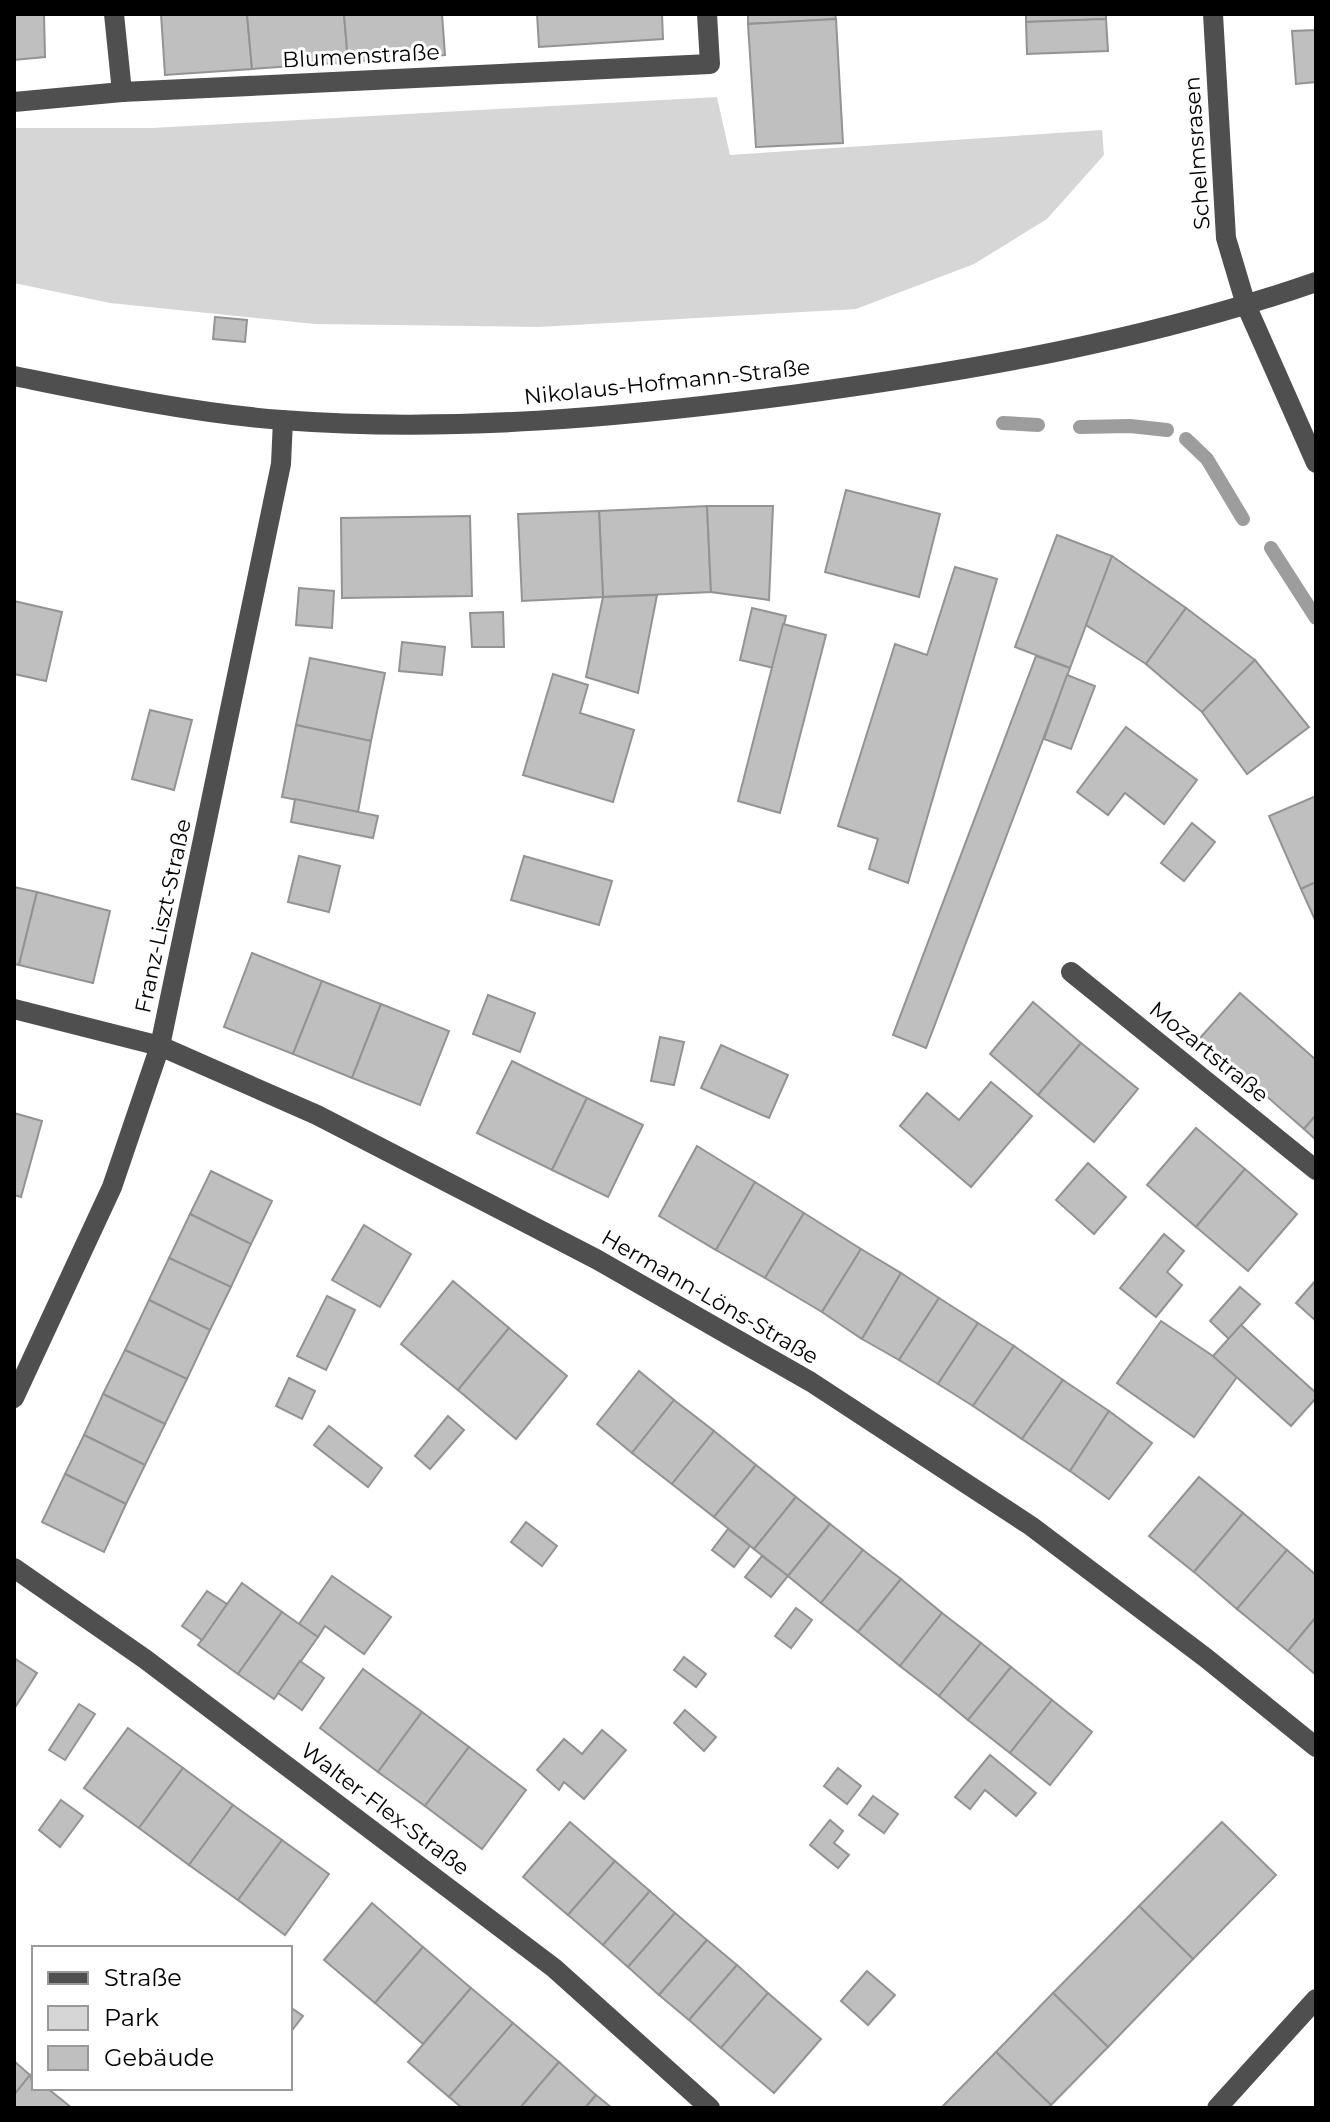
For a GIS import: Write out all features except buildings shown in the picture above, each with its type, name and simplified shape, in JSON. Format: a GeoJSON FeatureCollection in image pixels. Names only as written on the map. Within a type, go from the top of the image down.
{"type":"FeatureCollection","features":[{"type":"Feature","properties":{"kind":"street"},"geometry":{"type":"LineString","coordinates":[[114,14],[122,92]]}},
{"type":"Feature","properties":{"kind":"street","name":"Blumenstraße"},"geometry":{"type":"LineString","coordinates":[[14,102],[122,92],[710,64],[707,14]]}},
{"type":"Feature","properties":{"kind":"street","name":"Schelmsrasen"},"geometry":{"type":"LineString","coordinates":[[1213,14],[1226,238],[1246,305],[1316,463]]}},
{"type":"Feature","properties":{"kind":"street","name":"Nikolaus-Hofmann-Straße"},"geometry":{"type":"LineString","coordinates":[[14,376],[158,405],[283,420],[510,421],[710,406],[1059,354],[1246,305],[1316,282]]}},
{"type":"Feature","properties":{"kind":"street","name":"Franz-Liszt-Straße"},"geometry":{"type":"LineString","coordinates":[[14,1398],[112,1187],[160,1046],[281,464],[283,420]]}},
{"type":"Feature","properties":{"kind":"street","name":"Mozartstraße"},"geometry":{"type":"LineString","coordinates":[[1071,972],[1316,1170]]}},
{"type":"Feature","properties":{"kind":"street","name":"Hermann-Löns-Straße"},"geometry":{"type":"LineString","coordinates":[[14,1009],[160,1046],[317,1115],[475,1193],[811,1382],[1031,1526],[1206,1658],[1316,1747]]}},
{"type":"Feature","properties":{"kind":"street","name":"Walter-Flex-Straße"},"geometry":{"type":"LineString","coordinates":[[14,1568],[145,1659],[541,1958],[710,2108]]}},
{"type":"Feature","properties":{"kind":"street"},"geometry":{"type":"LineString","coordinates":[[1217,2108],[1316,1999]]}},
{"type":"Feature","properties":{"kind":"green space"},"geometry":{"type":"Polygon","coordinates":[[[717,97],[730,155],[1102,130],[1104,155],[1047,219],[974,264],[856,309],[538,327],[315,324],[110,303],[14,283],[14,128],[152,128],[717,97]]]}},
{"type":"Feature","properties":{"kind":"waterway"},"geometry":{"type":"LineString","coordinates":[[1003,423],[1038,425]]}},
{"type":"Feature","properties":{"kind":"waterway"},"geometry":{"type":"LineString","coordinates":[[1080,427],[1130,426],[1167,430]]}},
{"type":"Feature","properties":{"kind":"waterway"},"geometry":{"type":"LineString","coordinates":[[1186,439],[1207,459],[1243,519]]}},
{"type":"Feature","properties":{"kind":"waterway"},"geometry":{"type":"LineString","coordinates":[[1271,548],[1316,618]]}}]}
